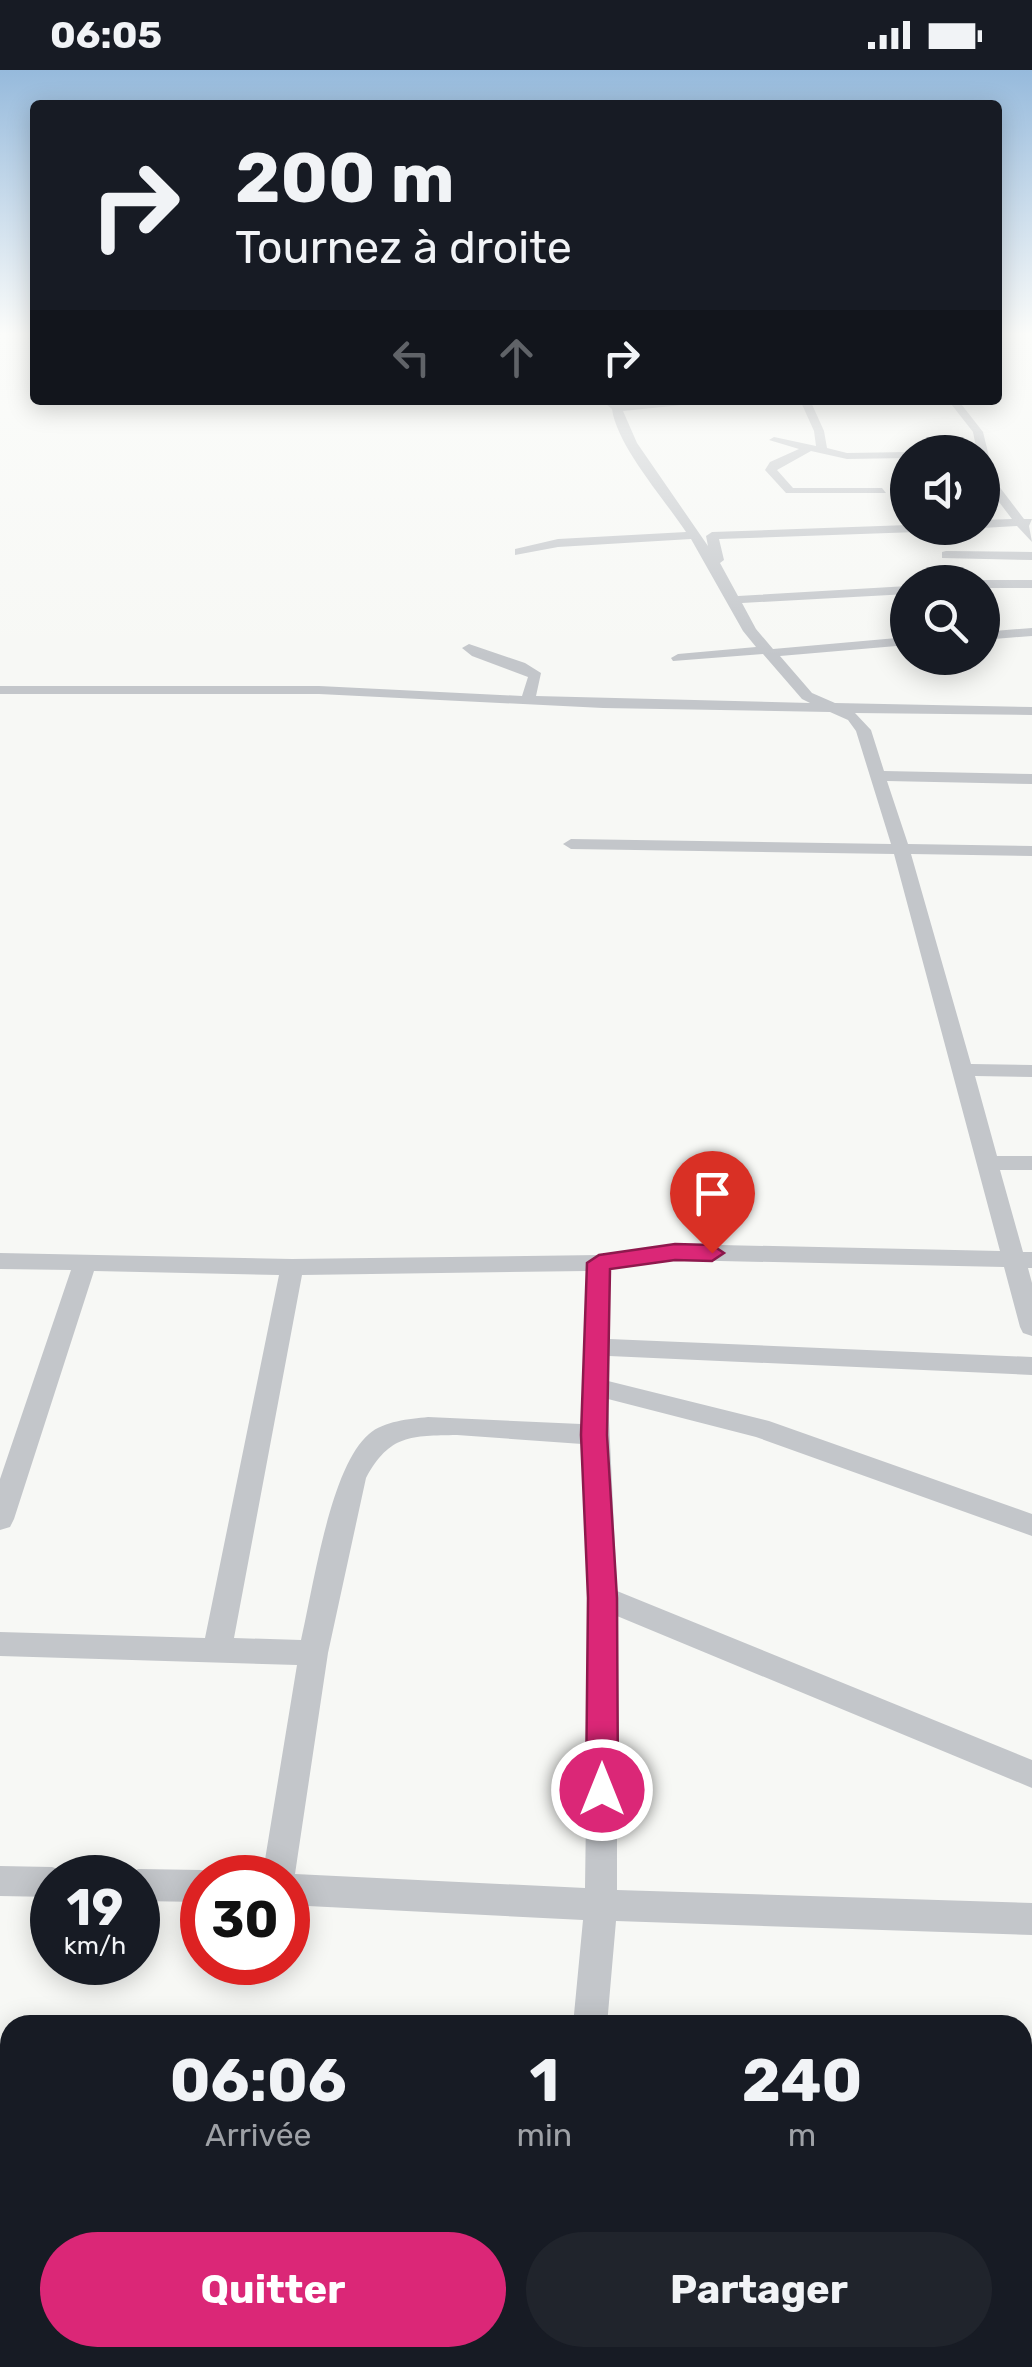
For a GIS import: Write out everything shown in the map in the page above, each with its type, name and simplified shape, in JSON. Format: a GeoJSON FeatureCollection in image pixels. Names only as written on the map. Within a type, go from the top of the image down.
{"type":"FeatureCollection","features":[{"type":"Feature","properties":{"kind":"street"},"geometry":{"type":"LineString","coordinates":[[631,441],[715,564],[750,631],[813,700],[852,717],[863,730],[912,886],[987,1163],[1023,1260],[1032,1327]]}},
{"type":"Feature","properties":{"kind":"street"},"geometry":{"type":"LineString","coordinates":[[780,441],[866,456],[890,455]]}},
{"type":"Feature","properties":{"kind":"street"},"geometry":{"type":"LineString","coordinates":[[816,449],[817,441]]}},
{"type":"Feature","properties":{"kind":"street"},"geometry":{"type":"LineString","coordinates":[[816,449],[774,464],[771,470],[784,488],[798,492],[883,485],[866,456]]}},
{"type":"Feature","properties":{"kind":"street"},"geometry":{"type":"LineString","coordinates":[[1000,493],[1026,522],[1032,538]]}},
{"type":"Feature","properties":{"kind":"street"},"geometry":{"type":"LineString","coordinates":[[1000,523],[1026,522]]}},
{"type":"Feature","properties":{"kind":"street"},"geometry":{"type":"LineString","coordinates":[[519,552],[558,542],[690,531],[712,536],[890,529]]}},
{"type":"Feature","properties":{"kind":"street"},"geometry":{"type":"LineString","coordinates":[[712,536],[718,557],[715,564]]}},
{"type":"Feature","properties":{"kind":"street"},"geometry":{"type":"LineString","coordinates":[[946,555],[1032,556]]}},
{"type":"Feature","properties":{"kind":"street"},"geometry":{"type":"LineString","coordinates":[[1000,584],[1032,584]]}},
{"type":"Feature","properties":{"kind":"street"},"geometry":{"type":"LineString","coordinates":[[734,600],[890,591]]}},
{"type":"Feature","properties":{"kind":"street"},"geometry":{"type":"LineString","coordinates":[[1000,635],[1032,632]]}},
{"type":"Feature","properties":{"kind":"street"},"geometry":{"type":"LineString","coordinates":[[678,658],[890,642]]}},
{"type":"Feature","properties":{"kind":"street"},"geometry":{"type":"LineString","coordinates":[[468,648],[476,654],[525,666],[536,676],[527,701]]}},
{"type":"Feature","properties":{"kind":"street"},"geometry":{"type":"LineString","coordinates":[[0,690],[319,690],[527,701],[1032,711]]}},
{"type":"Feature","properties":{"kind":"street"},"geometry":{"type":"LineString","coordinates":[[878,776],[1032,780]]}},
{"type":"Feature","properties":{"kind":"street"},"geometry":{"type":"LineString","coordinates":[[571,844],[1032,852]]}},
{"type":"Feature","properties":{"kind":"street"},"geometry":{"type":"LineString","coordinates":[[962,1070],[1032,1071]]}},
{"type":"Feature","properties":{"kind":"street"},"geometry":{"type":"LineString","coordinates":[[987,1163],[1032,1163]]}},
{"type":"Feature","properties":{"kind":"street"},"geometry":{"type":"LineString","coordinates":[[0,1260],[292,1266],[599,1263],[675,1252],[1023,1260]]}},
{"type":"Feature","properties":{"kind":"street"},"geometry":{"type":"LineString","coordinates":[[0,1519],[85,1262]]}},
{"type":"Feature","properties":{"kind":"street"},"geometry":{"type":"LineString","coordinates":[[591,2015],[602,1905],[603,1598],[594,1435],[599,1263]]}},
{"type":"Feature","properties":{"kind":"street"},"geometry":{"type":"LineString","coordinates":[[217,1650],[292,1266]]}},
{"type":"Feature","properties":{"kind":"street"},"geometry":{"type":"LineString","coordinates":[[598,1347],[1032,1366]]}},
{"type":"Feature","properties":{"kind":"street"},"geometry":{"type":"LineString","coordinates":[[595,1387],[760,1428],[1032,1525]]}},
{"type":"Feature","properties":{"kind":"street"},"geometry":{"type":"LineString","coordinates":[[282,1855],[313,1653],[354,1477],[381,1438],[414,1428],[438,1427],[594,1435]]}},
{"type":"Feature","properties":{"kind":"street"},"geometry":{"type":"LineString","coordinates":[[603,1598],[1032,1774]]}},
{"type":"Feature","properties":{"kind":"street"},"geometry":{"type":"LineString","coordinates":[[0,1644],[313,1653]]}},
{"type":"Feature","properties":{"kind":"street"},"geometry":{"type":"LineString","coordinates":[[0,1881],[30,1882]]}},
{"type":"Feature","properties":{"kind":"street"},"geometry":{"type":"LineString","coordinates":[[310,1890],[602,1905],[1032,1918]]}},
{"type":"Feature","properties":{"kind":"route"},"geometry":{"type":"LineString","coordinates":[[602,1790],[603,1598],[594,1435],[599,1263],[675,1252],[712,1253]]}}]}
